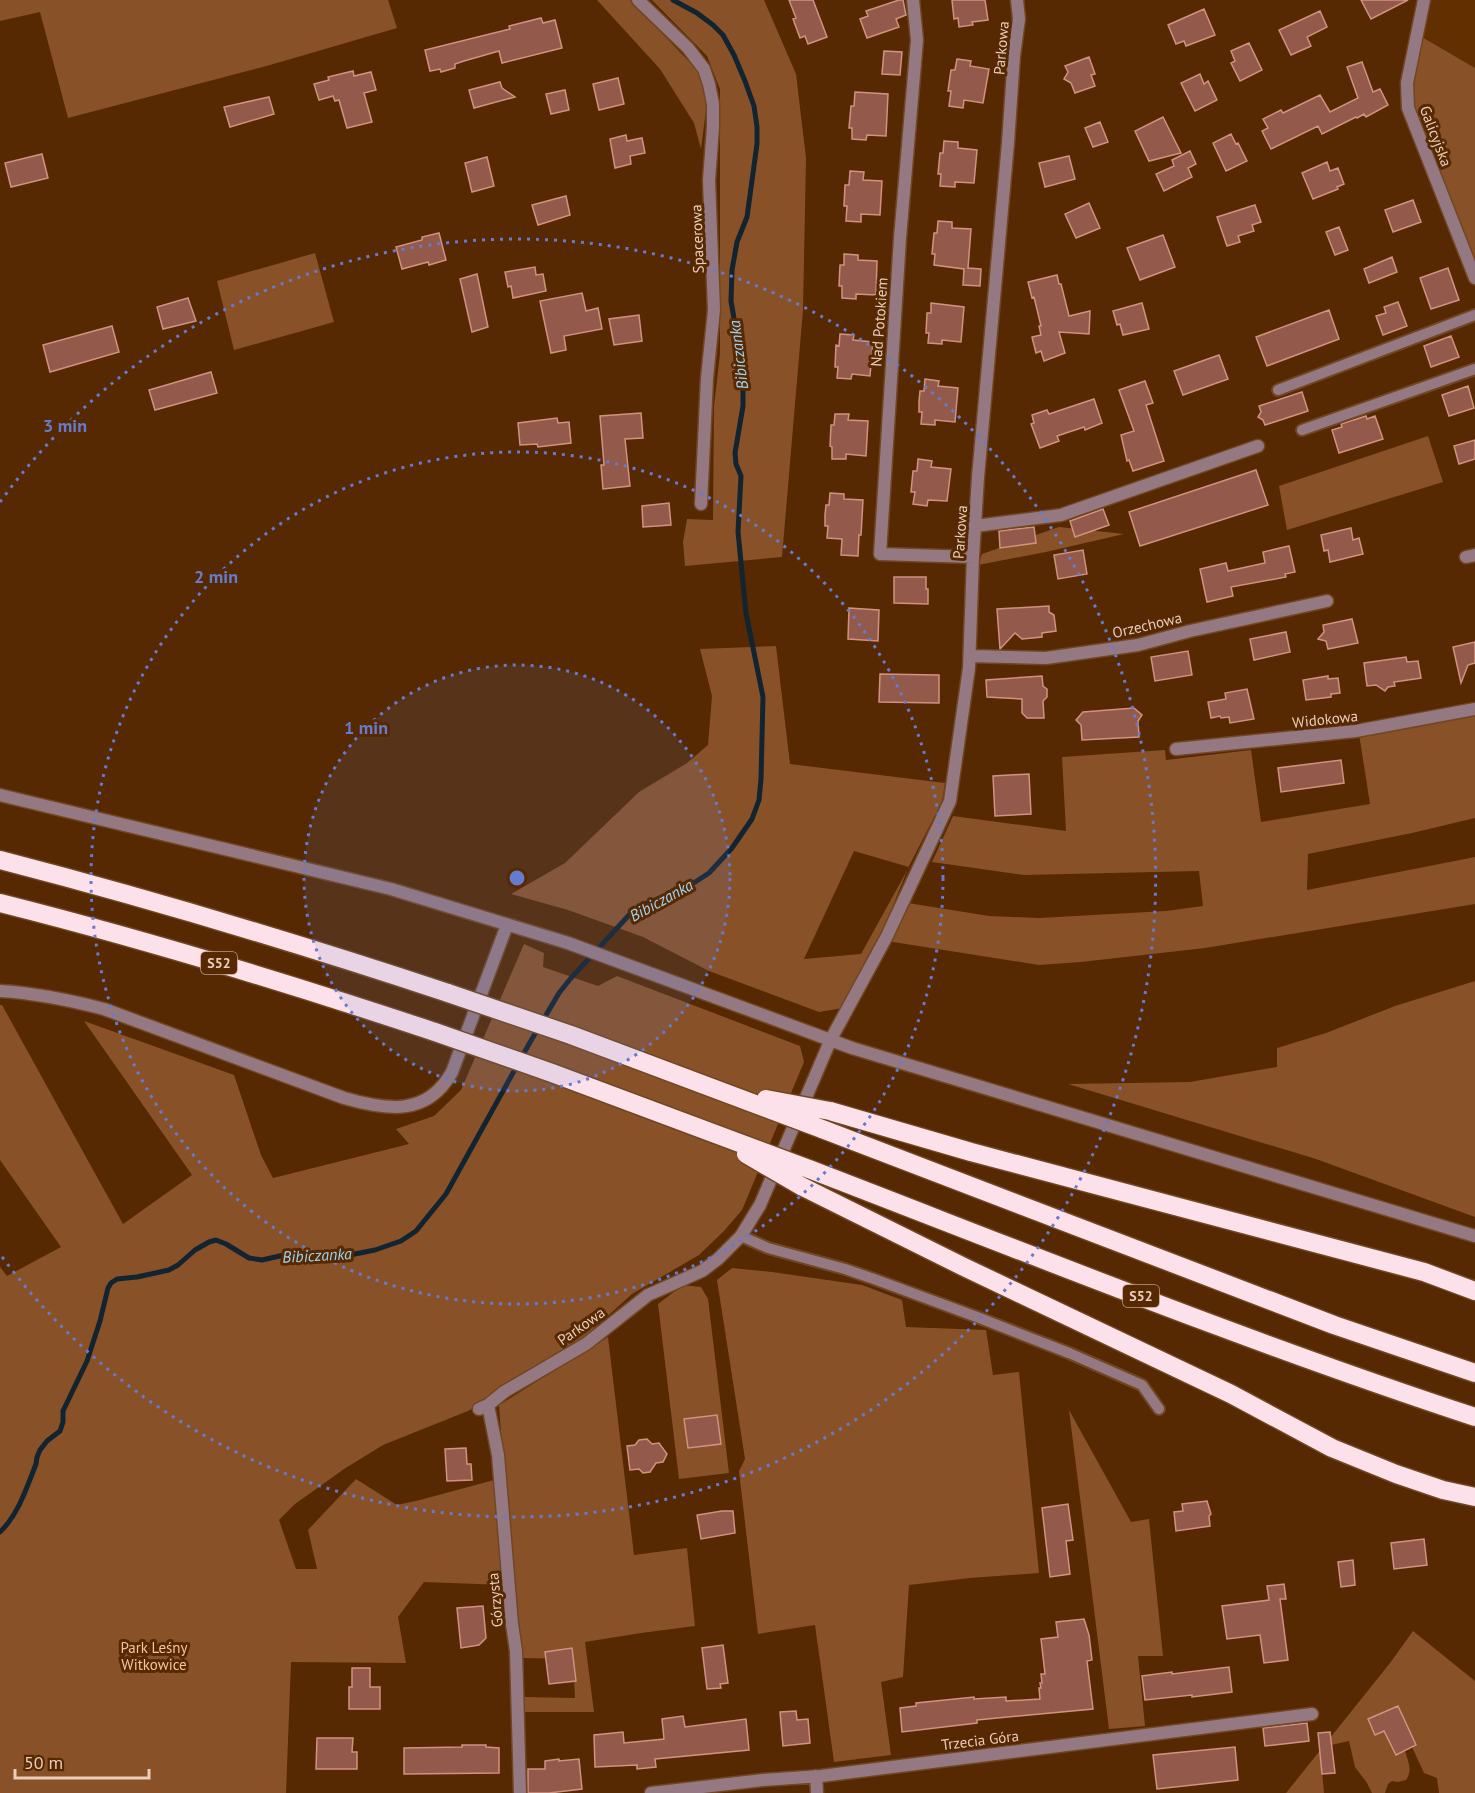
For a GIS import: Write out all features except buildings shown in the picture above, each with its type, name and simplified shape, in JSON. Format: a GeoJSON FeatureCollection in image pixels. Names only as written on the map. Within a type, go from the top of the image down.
{"type":"FeatureCollection","features":[{"type":"Feature","properties":{"kind":"highway"},"geometry":{"type":"LineString","coordinates":[[0,860],[217,919],[309,947],[571,1035],[1334,1325],[1475,1373]]}},
{"type":"Feature","properties":{"kind":"highway","name":"S52"},"geometry":{"type":"LineString","coordinates":[[0,903],[201,958],[324,995],[552,1072],[1377,1385],[1475,1417]]}},
{"type":"Feature","properties":{"kind":"highway"},"geometry":{"type":"LineString","coordinates":[[717,1089],[830,1111],[971,1152],[1424,1272],[1475,1291]]}},
{"type":"Feature","properties":{"kind":"highway"},"geometry":{"type":"LineString","coordinates":[[697,1127],[801,1186],[966,1268],[1231,1394],[1332,1448],[1443,1490],[1475,1497]]}},
{"type":"Feature","properties":{"kind":"street","name":"Spacerowa"},"geometry":{"type":"LineString","coordinates":[[638,0],[688,48],[704,69],[710,84],[713,104],[709,180],[714,310],[707,378],[702,504]]}},
{"type":"Feature","properties":{"kind":"street","name":"Nad Potokiem"},"geometry":{"type":"LineString","coordinates":[[913,0],[917,40],[900,238],[880,554],[973,557]]}},
{"type":"Feature","properties":{"kind":"street","name":"Parkowa"},"geometry":{"type":"LineString","coordinates":[[483,1407],[504,1392],[586,1344],[648,1295],[702,1271],[741,1236],[760,1206],[831,1039],[887,936],[950,801],[970,656],[975,526],[1019,19],[1017,0]]}},
{"type":"Feature","properties":{"kind":"street","name":"Galicyjska"},"geometry":{"type":"LineString","coordinates":[[1424,0],[1407,83],[1408,108],[1475,278]]}},
{"type":"Feature","properties":{"kind":"street"},"geometry":{"type":"LineString","coordinates":[[975,526],[1060,515],[1258,446]]}},
{"type":"Feature","properties":{"kind":"street","name":"Orzechowa"},"geometry":{"type":"LineString","coordinates":[[970,656],[1046,658],[1138,645],[1190,631],[1328,601]]}},
{"type":"Feature","properties":{"kind":"street","name":"Widokowa"},"geometry":{"type":"LineString","coordinates":[[1176,749],[1356,732],[1475,709]]}},
{"type":"Feature","properties":{"kind":"street"},"geometry":{"type":"LineString","coordinates":[[0,795],[391,889],[618,960],[852,1048],[1475,1236]]}},
{"type":"Feature","properties":{"kind":"street"},"geometry":{"type":"LineString","coordinates":[[0,991],[28,992],[104,1009],[344,1098],[390,1108],[408,1106],[435,1094],[452,1072],[507,925]]}},
{"type":"Feature","properties":{"kind":"street","name":"Górzysta"},"geometry":{"type":"LineString","coordinates":[[483,1407],[498,1455],[516,1651],[520,1793]]}},
{"type":"Feature","properties":{"kind":"street","name":"Trzecia Góra"},"geometry":{"type":"LineString","coordinates":[[651,1793],[816,1776],[1312,1714]]}},
{"type":"Feature","properties":{"kind":"street"},"geometry":{"type":"LineString","coordinates":[[816,1776],[817,1793]]}},
{"type":"Feature","properties":{"kind":"lane"},"geometry":{"type":"LineString","coordinates":[[1278,390],[1475,315]]}},
{"type":"Feature","properties":{"kind":"lane"},"geometry":{"type":"LineString","coordinates":[[1302,430],[1475,369]]}},
{"type":"Feature","properties":{"kind":"lane"},"geometry":{"type":"LineString","coordinates":[[741,1236],[768,1248],[845,1269],[1069,1353],[1142,1385],[1159,1409]]}},
{"type":"Feature","properties":{"kind":"shaded area"},"geometry":{"type":"Polygon","coordinates":[[[1431,0],[1475,0],[1475,68],[1422,37],[1431,0]]]}},
{"type":"Feature","properties":{"kind":"green space"},"geometry":{"type":"Polygon","coordinates":[[[0,0],[388,0],[397,28],[270,65],[68,118],[40,12],[0,21],[0,0]]]}},
{"type":"Feature","properties":{"kind":"green space"},"geometry":{"type":"Polygon","coordinates":[[[597,0],[630,0],[700,73],[707,102],[701,149],[694,123],[660,69],[597,0]]]}},
{"type":"Feature","properties":{"kind":"green space"},"geometry":{"type":"Polygon","coordinates":[[[652,0],[764,0],[796,74],[806,158],[803,310],[782,557],[685,566],[683,542],[687,519],[713,520],[714,406],[720,354],[720,89],[707,56],[652,0]]]}},
{"type":"Feature","properties":{"kind":"green space"},"geometry":{"type":"Polygon","coordinates":[[[1422,37],[1475,68],[1475,261],[1413,107],[1412,83],[1422,37]]]}},
{"type":"Feature","properties":{"kind":"green space"},"geometry":{"type":"Polygon","coordinates":[[[315,253],[334,322],[234,350],[217,281],[315,253]]]}},
{"type":"Feature","properties":{"kind":"green space"},"geometry":{"type":"Polygon","coordinates":[[[1428,436],[1443,482],[1287,530],[1279,486],[1428,436]]]}},
{"type":"Feature","properties":{"kind":"green space"},"geometry":{"type":"Polygon","coordinates":[[[1059,527],[1124,534],[978,565],[982,554],[1059,527]]]}},
{"type":"Feature","properties":{"kind":"green space"},"geometry":{"type":"Polygon","coordinates":[[[776,646],[790,764],[945,783],[942,802],[909,867],[854,851],[804,959],[861,954],[907,870],[874,952],[843,1008],[819,1012],[709,971],[643,937],[568,910],[511,894],[565,863],[639,792],[687,763],[708,745],[712,696],[700,649],[776,646]]]}},
{"type":"Feature","properties":{"kind":"green space"},"geometry":{"type":"Polygon","coordinates":[[[1475,715],[1475,818],[1308,854],[1307,890],[1475,857],[1475,904],[1205,948],[1039,965],[887,941],[908,903],[989,916],[1039,918],[1166,911],[1203,906],[1199,871],[1024,875],[932,862],[953,816],[1066,831],[1062,757],[1165,750],[1166,760],[1251,750],[1261,822],[1370,804],[1359,734],[1475,715]]]}},
{"type":"Feature","properties":{"kind":"green space","name":"Park Leśny Witkowice"},"geometry":{"type":"Polygon","coordinates":[[[524,944],[544,953],[543,967],[598,986],[617,976],[800,1046],[804,1062],[742,1210],[699,1255],[632,1294],[580,1341],[468,1411],[383,1445],[295,1504],[279,1520],[296,1569],[317,1569],[308,1530],[356,1479],[397,1505],[494,1480],[504,1585],[424,1582],[398,1617],[406,1663],[291,1662],[286,1793],[0,1793],[0,1267],[7,1276],[61,1247],[0,1160],[0,1005],[123,1224],[192,1175],[84,1021],[234,1075],[261,1155],[273,1178],[409,1144],[396,1129],[434,1116],[461,1090],[524,944]]]}},
{"type":"Feature","properties":{"kind":"green space"},"geometry":{"type":"Polygon","coordinates":[[[1475,981],[1475,1217],[1316,1159],[1068,1084],[1190,1082],[1277,1067],[1277,1048],[1326,1033],[1395,1006],[1475,981]]]}},
{"type":"Feature","properties":{"kind":"green space"},"geometry":{"type":"Polygon","coordinates":[[[732,1268],[862,1285],[902,1300],[906,1327],[986,1330],[993,1375],[1019,1372],[1039,1573],[909,1585],[903,1677],[881,1682],[891,1755],[834,1762],[815,1625],[758,1634],[739,1471],[745,1459],[717,1280],[732,1268]]]}},
{"type":"Feature","properties":{"kind":"green space"},"geometry":{"type":"Polygon","coordinates":[[[683,1285],[701,1287],[708,1299],[729,1473],[679,1479],[658,1304],[683,1285]]]}},
{"type":"Feature","properties":{"kind":"green space"},"geometry":{"type":"Polygon","coordinates":[[[608,1337],[634,1555],[687,1548],[695,1626],[585,1642],[594,1712],[524,1712],[524,1697],[575,1698],[573,1659],[523,1658],[511,1575],[499,1405],[608,1337]]]}},
{"type":"Feature","properties":{"kind":"green space"},"geometry":{"type":"Polygon","coordinates":[[[1069,1410],[1131,1522],[1149,1519],[1163,1656],[1138,1656],[1145,1726],[1109,1729],[1069,1410]]]}},
{"type":"Feature","properties":{"kind":"green space"},"geometry":{"type":"Polygon","coordinates":[[[1413,1631],[1475,1681],[1475,1793],[1439,1793],[1437,1778],[1424,1773],[1412,1747],[1416,1745],[1398,1706],[1368,1720],[1375,1735],[1384,1731],[1396,1754],[1405,1751],[1410,1769],[1406,1780],[1392,1781],[1388,1784],[1385,1793],[1372,1793],[1355,1767],[1349,1741],[1331,1745],[1334,1758],[1321,1760],[1324,1793],[1286,1793],[1390,1663],[1413,1631]]]}},
{"type":"Feature","properties":{"kind":"waterway","name":"Bibiczanka"},"geometry":{"type":"LineString","coordinates":[[0,1532],[12,1517],[21,1500],[40,1450],[60,1431],[63,1411],[87,1361],[111,1283],[117,1279],[169,1270],[195,1250],[216,1240],[249,1258],[262,1260],[293,1253],[345,1256],[375,1250],[401,1241],[416,1231],[446,1194],[529,1044],[559,993],[571,978],[630,914],[642,905],[686,888],[709,873],[732,848],[752,819],[759,800],[761,779],[763,697],[746,613],[738,532],[741,476],[736,464],[735,453],[743,406],[743,371],[731,301],[732,270],[737,242],[747,217],[757,144],[757,127],[754,106],[745,81],[723,35],[697,13],[673,0]]}}]}
